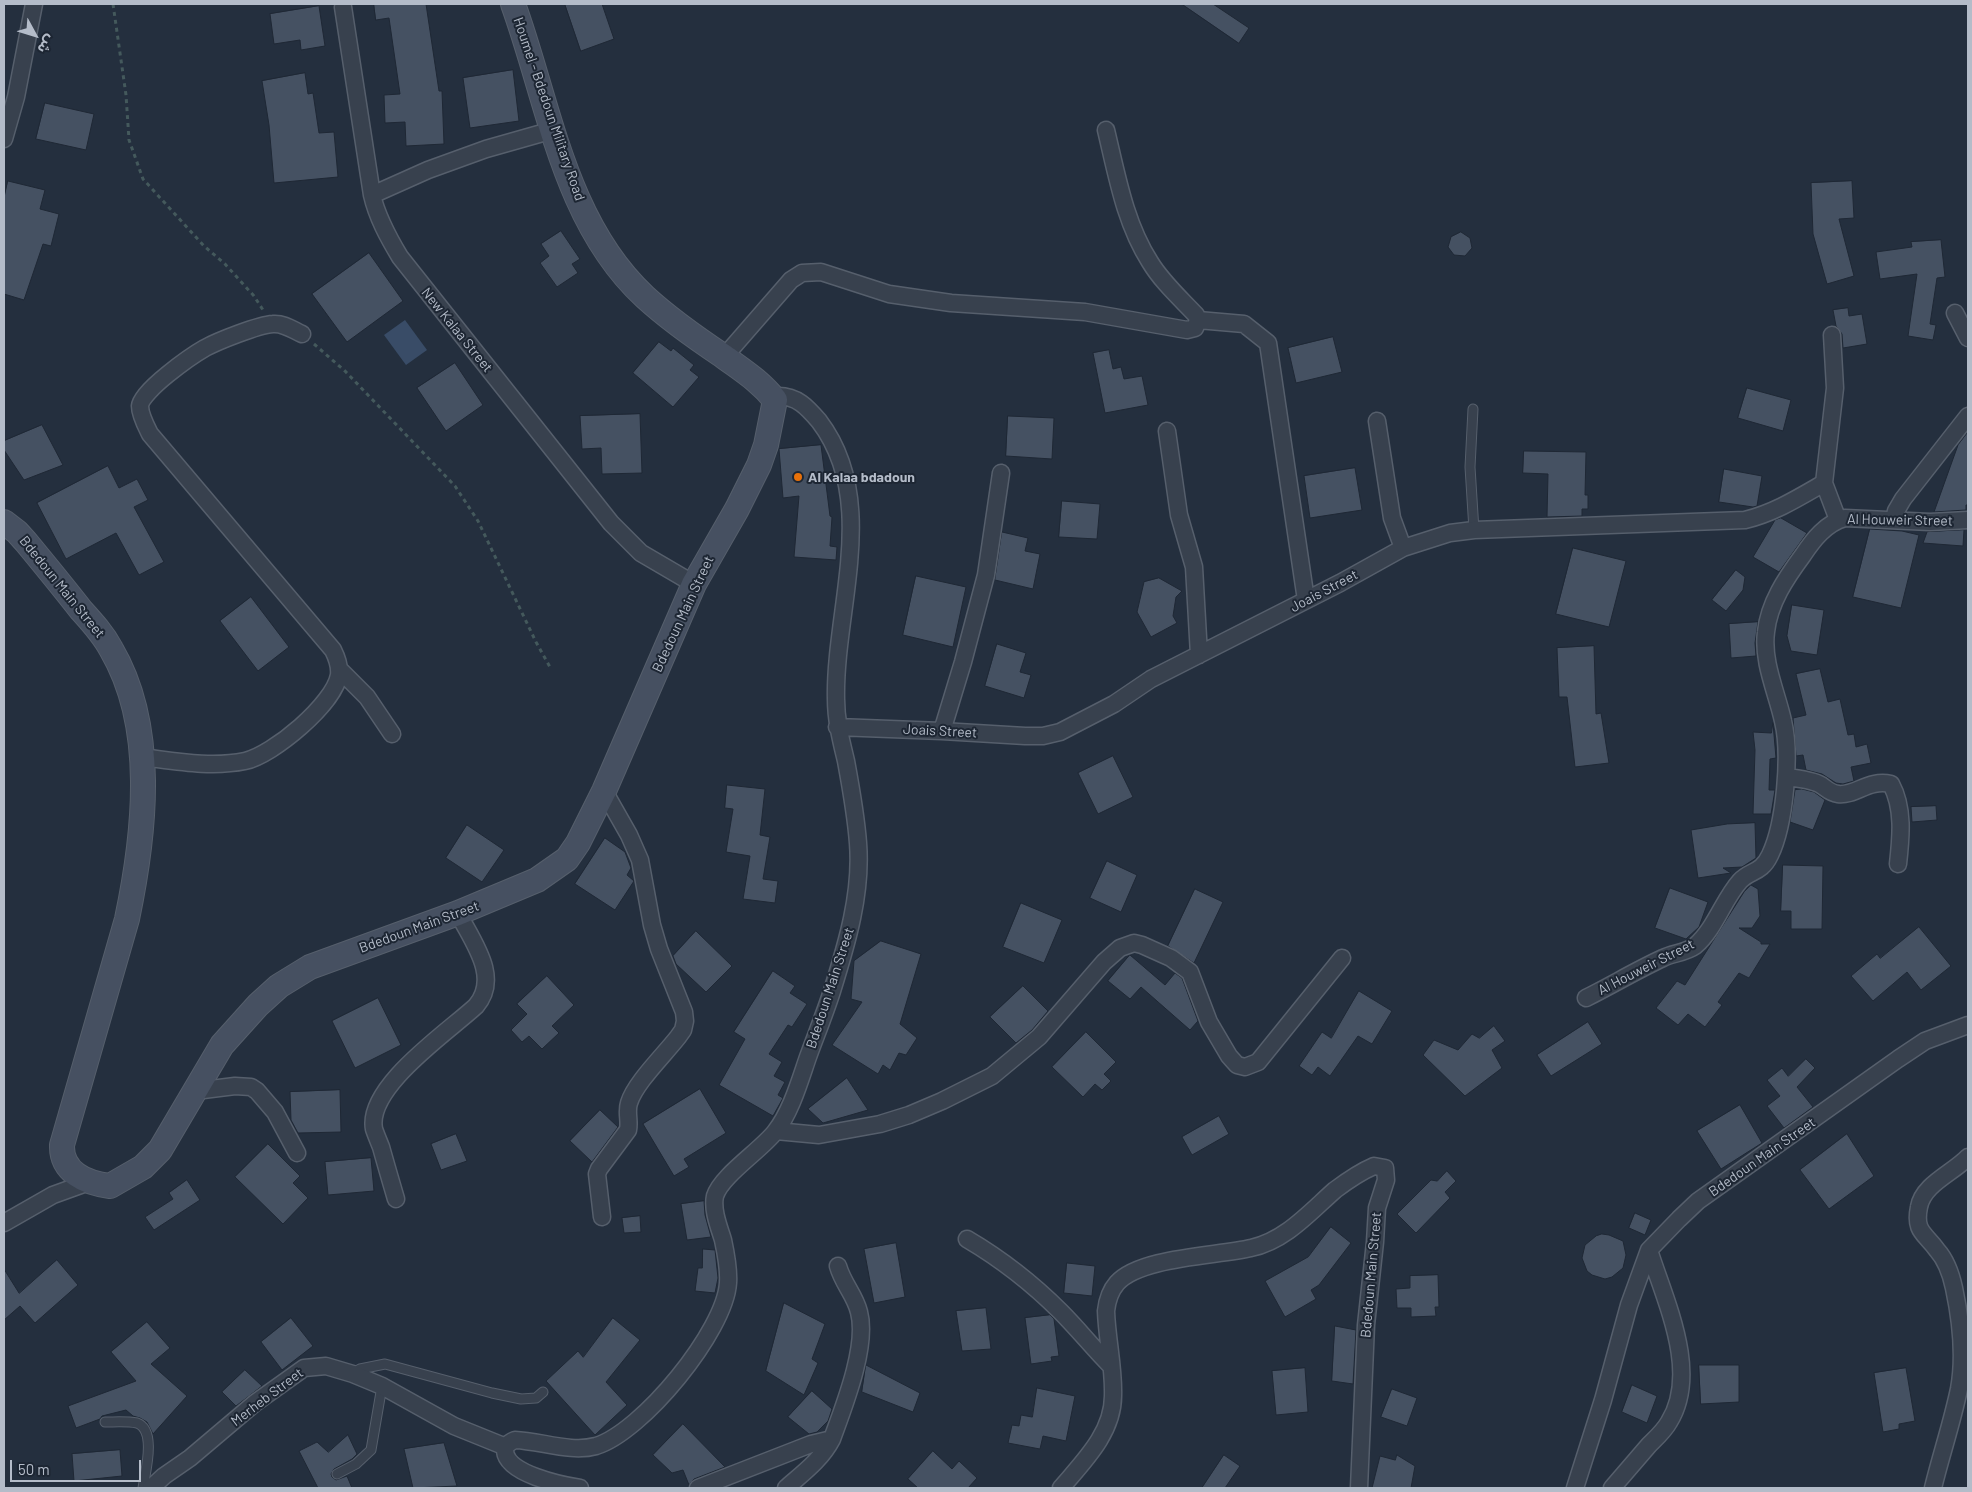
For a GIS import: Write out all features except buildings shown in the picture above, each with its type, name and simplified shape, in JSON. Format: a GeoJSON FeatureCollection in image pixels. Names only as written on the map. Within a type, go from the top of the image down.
{"type":"FeatureCollection","features":[{"type":"Feature","properties":{"kind":"main road","name":"Houmel - Bdedoun Military Road"},"geometry":{"type":"LineString","coordinates":[[513,4],[574,190],[587,218],[618,268],[645,297],[679,325],[762,385],[774,400]]}},
{"type":"Feature","properties":{"kind":"main road","name":"Bdedoun Main Street"},"geometry":{"type":"LineString","coordinates":[[4,522],[26,542],[94,624],[111,648],[129,688],[142,757],[142,826],[136,874],[127,918],[62,1145],[64,1162],[73,1171],[88,1182],[110,1186],[143,1167],[160,1150],[222,1045],[258,1005],[279,986],[310,967],[458,913],[537,880],[567,859],[578,842],[604,791],[694,584],[737,509],[759,465],[766,444],[774,400]]}},
{"type":"Feature","properties":{"kind":"street"},"geometry":{"type":"LineString","coordinates":[[4,139],[16,97],[34,4]]}},
{"type":"Feature","properties":{"kind":"street","name":"New Kalaa Street"},"geometry":{"type":"LineString","coordinates":[[344,7],[374,207],[400,257],[612,523],[642,553],[694,584]]}},
{"type":"Feature","properties":{"kind":"street"},"geometry":{"type":"LineString","coordinates":[[372,195],[428,170],[486,149],[553,130]]}},
{"type":"Feature","properties":{"kind":"street"},"geometry":{"type":"LineString","coordinates":[[1106,130],[1128,217],[1150,263],[1198,320],[1244,324],[1268,343],[1306,600]]}},
{"type":"Feature","properties":{"kind":"street"},"geometry":{"type":"LineString","coordinates":[[724,357],[791,280],[802,273],[810,271],[838,277],[889,294],[951,303],[1085,312],[1186,330],[1196,328],[1198,320]]}},
{"type":"Feature","properties":{"kind":"street"},"geometry":{"type":"LineString","coordinates":[[1955,313],[1968,338]]}},
{"type":"Feature","properties":{"kind":"street"},"geometry":{"type":"LineString","coordinates":[[142,757],[210,764],[246,761],[292,736],[326,700],[339,676],[338,662],[333,650],[150,434],[143,420],[140,405],[144,396],[162,378],[205,348],[273,324],[285,326],[302,334]]}},
{"type":"Feature","properties":{"kind":"street"},"geometry":{"type":"LineString","coordinates":[[1832,335],[1835,388],[1824,483],[1838,520]]}},
{"type":"Feature","properties":{"kind":"street","name":"Bdedoun Main Street"},"geometry":{"type":"LineString","coordinates":[[506,1447],[515,1440],[575,1447],[596,1446],[608,1441],[635,1422],[675,1382],[709,1334],[723,1306],[728,1282],[728,1264],[714,1202],[716,1193],[730,1175],[776,1131],[794,1095],[831,996],[852,919],[858,877],[858,846],[846,762],[838,727],[836,697],[837,663],[849,556],[849,499],[841,464],[823,427],[806,406],[798,400],[778,396],[774,400]]}},
{"type":"Feature","properties":{"kind":"street"},"geometry":{"type":"LineString","coordinates":[[1894,520],[1896,511],[1903,499],[1968,416]]}},
{"type":"Feature","properties":{"kind":"street"},"geometry":{"type":"LineString","coordinates":[[1377,421],[1392,518],[1403,548]]}},
{"type":"Feature","properties":{"kind":"street"},"geometry":{"type":"LineString","coordinates":[[1167,431],[1179,515],[1194,567],[1199,655]]}},
{"type":"Feature","properties":{"kind":"street"},"geometry":{"type":"LineString","coordinates":[[942,731],[986,576],[1001,473]]}},
{"type":"Feature","properties":{"kind":"street","name":"Joais Street"},"geometry":{"type":"LineString","coordinates":[[838,727],[1025,736],[1060,732],[1114,704],[1151,679],[1403,548],[1450,533],[1474,530],[1745,520],[1759,517],[1786,506],[1824,483]]}},
{"type":"Feature","properties":{"kind":"street","name":"Al Houweir Street"},"geometry":{"type":"LineString","coordinates":[[1586,998],[1665,956],[1680,953],[1694,946],[1709,930],[1729,894],[1742,879],[1760,869],[1770,856],[1777,836],[1788,751],[1784,723],[1770,673],[1765,634],[1774,602],[1792,570],[1818,536],[1838,520],[1855,518],[1930,522],[1968,520]]}},
{"type":"Feature","properties":{"kind":"street"},"geometry":{"type":"LineString","coordinates":[[338,669],[367,697],[392,734]]}},
{"type":"Feature","properties":{"kind":"street"},"geometry":{"type":"LineString","coordinates":[[1786,778],[1820,784],[1830,792],[1840,794],[1880,782],[1891,784],[1897,796],[1900,812],[1898,864]]}},
{"type":"Feature","properties":{"kind":"street"},"geometry":{"type":"LineString","coordinates":[[602,1217],[597,1174],[628,1130],[627,1109],[632,1095],[678,1037],[683,1030],[685,1021],[659,949],[640,860],[629,835],[604,791]]}},
{"type":"Feature","properties":{"kind":"street"},"geometry":{"type":"LineString","coordinates":[[396,1199],[374,1128],[376,1110],[380,1098],[401,1072],[476,1006],[482,999],[487,985],[485,969],[480,956],[458,913]]}},
{"type":"Feature","properties":{"kind":"street"},"geometry":{"type":"LineString","coordinates":[[776,1131],[820,1135],[880,1124],[942,1101],[992,1076],[1039,1036],[1104,962],[1120,948],[1134,943],[1171,958],[1190,972],[1209,1022],[1222,1046],[1238,1065],[1245,1067],[1253,1065],[1258,1062],[1342,958]]}},
{"type":"Feature","properties":{"kind":"street","name":"Bdedoun Main Street"},"geometry":{"type":"LineString","coordinates":[[1575,1488],[1603,1400],[1629,1305],[1649,1250],[1678,1219],[1698,1202],[1898,1059],[1925,1041],[1968,1025]]}},
{"type":"Feature","properties":{"kind":"street"},"geometry":{"type":"LineString","coordinates":[[195,1091],[236,1086],[251,1087],[258,1091],[275,1112],[297,1153]]}},
{"type":"Feature","properties":{"kind":"street"},"geometry":{"type":"LineString","coordinates":[[1933,1488],[1959,1389],[1962,1350],[1954,1286],[1946,1264],[1936,1248],[1920,1230],[1918,1222],[1919,1206],[1929,1189],[1968,1157]]}},
{"type":"Feature","properties":{"kind":"street","name":"Bdedoun Main Street"},"geometry":{"type":"LineString","coordinates":[[1061,1488],[1087,1459],[1101,1437],[1109,1419],[1114,1398],[1106,1327],[1108,1301],[1113,1288],[1126,1276],[1158,1264],[1210,1253],[1252,1248],[1264,1244],[1294,1226],[1336,1190],[1374,1166],[1385,1168],[1386,1180],[1377,1208],[1366,1325],[1359,1488]]}},
{"type":"Feature","properties":{"kind":"street"},"geometry":{"type":"LineString","coordinates":[[4,1223],[53,1195],[88,1182]]}},
{"type":"Feature","properties":{"kind":"street"},"geometry":{"type":"LineString","coordinates":[[967,1239],[1008,1267],[1039,1292],[1077,1328],[1090,1345],[1110,1365]]}},
{"type":"Feature","properties":{"kind":"street"},"geometry":{"type":"LineString","coordinates":[[1612,1488],[1668,1424],[1678,1407],[1681,1390],[1682,1370],[1678,1345],[1649,1250]]}},
{"type":"Feature","properties":{"kind":"street"},"geometry":{"type":"LineString","coordinates":[[786,1488],[817,1461],[825,1451],[832,1439],[856,1369],[861,1324],[857,1304],[843,1281],[838,1266]]}},
{"type":"Feature","properties":{"kind":"street","name":"Merheb Street"},"geometry":{"type":"LineString","coordinates":[[151,1488],[284,1380],[304,1368],[326,1366],[352,1374],[382,1386],[454,1426],[506,1447]]}},
{"type":"Feature","properties":{"kind":"street"},"geometry":{"type":"LineString","coordinates":[[698,1488],[811,1444],[832,1439]]}},
{"type":"Feature","properties":{"kind":"street"},"geometry":{"type":"LineString","coordinates":[[506,1447],[505,1452],[509,1460],[522,1471],[563,1485],[580,1488]]}},
{"type":"Feature","properties":{"kind":"lane"},"geometry":{"type":"LineString","coordinates":[[1473,409],[1470,466],[1474,530]]}},
{"type":"Feature","properties":{"kind":"lane"},"geometry":{"type":"LineString","coordinates":[[352,1374],[360,1369],[385,1364],[521,1399],[536,1398],[543,1392]]}},
{"type":"Feature","properties":{"kind":"lane"},"geometry":{"type":"LineString","coordinates":[[338,1474],[356,1464],[372,1450],[382,1386]]}},
{"type":"Feature","properties":{"kind":"lane"},"geometry":{"type":"LineString","coordinates":[[105,1422],[138,1424],[145,1429],[148,1435],[148,1451],[143,1488]]}},
{"type":"Feature","properties":{"kind":"path"},"geometry":{"type":"LineString","coordinates":[[113,4],[126,95],[129,140],[143,179],[204,246],[225,264],[254,296],[273,324]]}},
{"type":"Feature","properties":{"kind":"path"},"geometry":{"type":"LineString","coordinates":[[302,334],[345,371],[455,486],[478,522],[550,667]]}},
{"type":"Feature","properties":{"kind":"water"},"geometry":{"type":"Polygon","coordinates":[[[405,320],[427,350],[406,365],[384,335],[405,320]]]}},
{"type":"Feature","properties":{"kind":"place","name":"Al Kalaa bdadoun"},"geometry":{"type":"Point","coordinates":[798,477]}}]}
